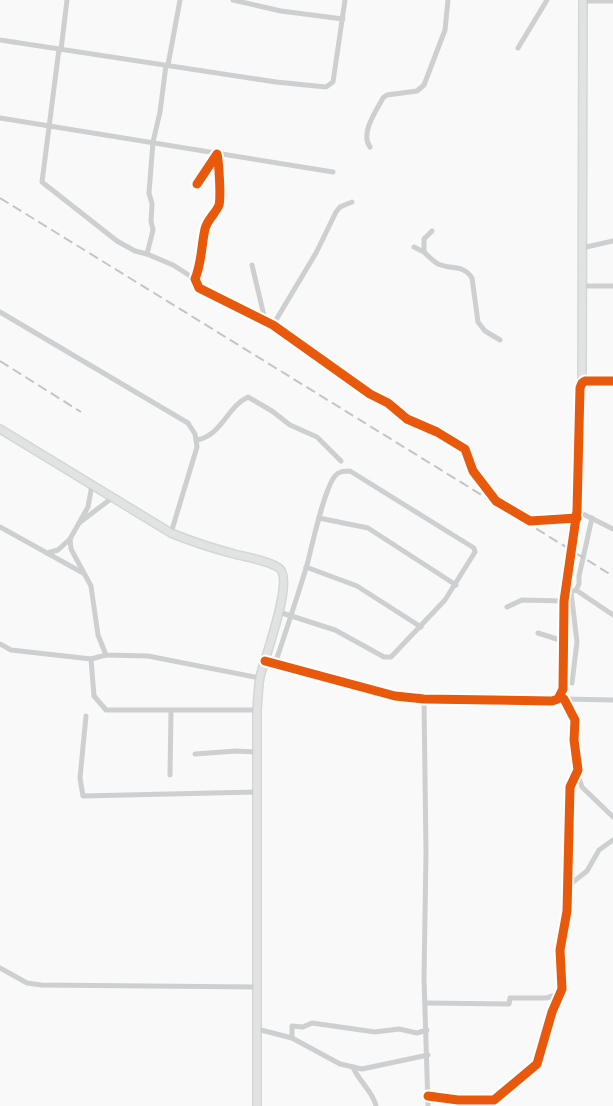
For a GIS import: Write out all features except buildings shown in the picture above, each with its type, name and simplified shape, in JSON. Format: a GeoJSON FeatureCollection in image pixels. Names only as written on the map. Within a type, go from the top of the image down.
{"type":"FeatureCollection","features":[{"type":"Feature","properties":{"kind":"street"},"geometry":{"type":"LineString","coordinates":[[67,0],[43,182],[117,241],[135,251],[173,265],[195,279],[199,288],[269,324],[370,394],[388,403],[407,419],[438,432],[465,449],[473,471],[496,500],[524,519],[530,521],[577,514],[613,529]]}},
{"type":"Feature","properties":{"kind":"street"},"geometry":{"type":"LineString","coordinates":[[147,254],[153,230],[149,193],[153,142],[180,0]]}},
{"type":"Feature","properties":{"kind":"street"},"geometry":{"type":"LineString","coordinates":[[233,0],[343,19]]}},
{"type":"Feature","properties":{"kind":"street"},"geometry":{"type":"LineString","coordinates":[[0,40],[276,82],[326,87],[333,82],[345,0]]}},
{"type":"Feature","properties":{"kind":"street"},"geometry":{"type":"LineString","coordinates":[[370,147],[366,142],[367,131],[383,98],[387,95],[417,91],[424,85],[445,30],[447,0]]}},
{"type":"Feature","properties":{"kind":"street"},"geometry":{"type":"LineString","coordinates":[[518,48],[547,0]]}},
{"type":"Feature","properties":{"kind":"street"},"geometry":{"type":"LineString","coordinates":[[613,1],[583,0],[582,383],[577,514],[564,601],[562,698],[575,720],[577,772],[582,786],[613,817]]}},
{"type":"Feature","properties":{"kind":"street"},"geometry":{"type":"LineString","coordinates":[[0,118],[333,172]]}},
{"type":"Feature","properties":{"kind":"street"},"geometry":{"type":"LineString","coordinates":[[197,184],[216,154]]}},
{"type":"Feature","properties":{"kind":"street"},"geometry":{"type":"LineString","coordinates":[[195,279],[202,258],[204,231],[220,200],[220,167],[216,154]]}},
{"type":"Feature","properties":{"kind":"street"},"geometry":{"type":"LineString","coordinates":[[269,324],[316,253],[340,207],[352,202]]}},
{"type":"Feature","properties":{"kind":"street"},"geometry":{"type":"LineString","coordinates":[[424,251],[424,239],[432,231]]}},
{"type":"Feature","properties":{"kind":"street"},"geometry":{"type":"LineString","coordinates":[[582,248],[613,241]]}},
{"type":"Feature","properties":{"kind":"street"},"geometry":{"type":"LineString","coordinates":[[414,247],[424,251],[439,264],[457,267],[468,273],[472,278],[478,322],[485,331],[500,340]]}},
{"type":"Feature","properties":{"kind":"street"},"geometry":{"type":"LineString","coordinates":[[252,265],[269,324]]}},
{"type":"Feature","properties":{"kind":"street"},"geometry":{"type":"LineString","coordinates":[[583,286],[613,286]]}},
{"type":"Feature","properties":{"kind":"street"},"geometry":{"type":"LineString","coordinates":[[0,312],[188,423],[197,440],[195,457],[171,533]]}},
{"type":"Feature","properties":{"kind":"street"},"geometry":{"type":"LineString","coordinates":[[582,383],[613,381]]}},
{"type":"Feature","properties":{"kind":"street"},"geometry":{"type":"LineString","coordinates":[[197,440],[207,438],[229,418],[241,400],[248,397],[290,425],[317,437],[341,461]]}},
{"type":"Feature","properties":{"kind":"street"},"geometry":{"type":"LineString","coordinates":[[0,429],[171,533],[278,568],[284,573],[279,612],[260,678],[257,710],[257,1106]]}},
{"type":"Feature","properties":{"kind":"street"},"geometry":{"type":"LineString","coordinates":[[275,664],[290,618],[306,567],[319,518],[336,475],[350,471],[474,548],[474,557],[445,600],[391,657],[383,657],[335,629],[290,618],[279,612]]}},
{"type":"Feature","properties":{"kind":"street"},"geometry":{"type":"LineString","coordinates":[[46,553],[58,550],[70,539],[88,507],[92,485]]}},
{"type":"Feature","properties":{"kind":"street"},"geometry":{"type":"LineString","coordinates":[[78,523],[112,498]]}},
{"type":"Feature","properties":{"kind":"street"},"geometry":{"type":"LineString","coordinates":[[319,518],[368,528],[456,585]]}},
{"type":"Feature","properties":{"kind":"street"},"geometry":{"type":"LineString","coordinates":[[572,683],[577,642],[571,592],[576,590],[592,518]]}},
{"type":"Feature","properties":{"kind":"street"},"geometry":{"type":"LineString","coordinates":[[0,527],[84,574]]}},
{"type":"Feature","properties":{"kind":"street"},"geometry":{"type":"LineString","coordinates":[[70,539],[71,549],[90,586],[98,635],[106,655]]}},
{"type":"Feature","properties":{"kind":"street"},"geometry":{"type":"LineString","coordinates":[[306,567],[357,586],[421,626]]}},
{"type":"Feature","properties":{"kind":"street"},"geometry":{"type":"LineString","coordinates":[[576,590],[613,615]]}},
{"type":"Feature","properties":{"kind":"street"},"geometry":{"type":"LineString","coordinates":[[506,607],[522,600],[564,601]]}},
{"type":"Feature","properties":{"kind":"street"},"geometry":{"type":"LineString","coordinates":[[538,633],[563,641]]}},
{"type":"Feature","properties":{"kind":"street"},"geometry":{"type":"LineString","coordinates":[[0,644],[11,650],[92,660],[106,655],[148,656],[260,678]]}},
{"type":"Feature","properties":{"kind":"street"},"geometry":{"type":"LineString","coordinates":[[92,660],[94,696],[106,710],[257,710]]}},
{"type":"Feature","properties":{"kind":"street"},"geometry":{"type":"LineString","coordinates":[[265,661],[366,690],[424,699],[613,700]]}},
{"type":"Feature","properties":{"kind":"street"},"geometry":{"type":"LineString","coordinates":[[424,699],[428,1106]]}},
{"type":"Feature","properties":{"kind":"street"},"geometry":{"type":"LineString","coordinates":[[170,775],[171,711]]}},
{"type":"Feature","properties":{"kind":"street"},"geometry":{"type":"LineString","coordinates":[[86,716],[80,778],[83,796],[257,792]]}},
{"type":"Feature","properties":{"kind":"street"},"geometry":{"type":"LineString","coordinates":[[195,754],[257,752]]}},
{"type":"Feature","properties":{"kind":"street"},"geometry":{"type":"LineString","coordinates":[[428,1096],[458,1100],[494,1100],[537,1064],[562,989],[560,950],[567,911],[570,784],[577,772]]}},
{"type":"Feature","properties":{"kind":"street"},"geometry":{"type":"LineString","coordinates":[[568,878],[573,882],[587,871],[599,850],[613,841]]}},
{"type":"Feature","properties":{"kind":"street"},"geometry":{"type":"LineString","coordinates":[[0,968],[27,983],[41,985],[257,987]]}},
{"type":"Feature","properties":{"kind":"street"},"geometry":{"type":"LineString","coordinates":[[425,1003],[509,1004],[510,998],[545,998],[559,994]]}},
{"type":"Feature","properties":{"kind":"street"},"geometry":{"type":"LineString","coordinates":[[292,1038],[292,1026],[303,1027],[312,1023],[375,1032],[399,1029],[417,1033],[427,1030]]}},
{"type":"Feature","properties":{"kind":"street"},"geometry":{"type":"LineString","coordinates":[[257,1028],[292,1038],[340,1064],[362,1069],[428,1055]]}},
{"type":"Feature","properties":{"kind":"street"},"geometry":{"type":"LineString","coordinates":[[353,1067],[359,1082],[373,1094],[376,1106]]}},
{"type":"Feature","properties":{"kind":"railway"},"geometry":{"type":"LineString","coordinates":[[0,198],[613,576]]}},
{"type":"Feature","properties":{"kind":"railway"},"geometry":{"type":"LineString","coordinates":[[0,361],[81,412]]}},
{"type":"Feature","properties":{"kind":"cycle path"},"geometry":{"type":"LineString","coordinates":[[197,184],[217,154],[220,201],[205,229],[195,279],[199,288],[273,325],[370,394],[388,403],[407,419],[437,432],[465,449],[473,471],[496,501],[530,521],[577,518]]}},
{"type":"Feature","properties":{"kind":"cycle path"},"geometry":{"type":"LineString","coordinates":[[265,661],[395,696],[424,699],[558,699],[563,689],[564,601],[577,511],[580,388],[585,381],[613,381]]}},
{"type":"Feature","properties":{"kind":"cycle path"},"geometry":{"type":"LineString","coordinates":[[428,1096],[458,1100],[494,1100],[537,1064],[552,1012],[562,989],[560,950],[567,911],[570,787],[578,770],[574,740],[575,720],[564,699]]}}]}
